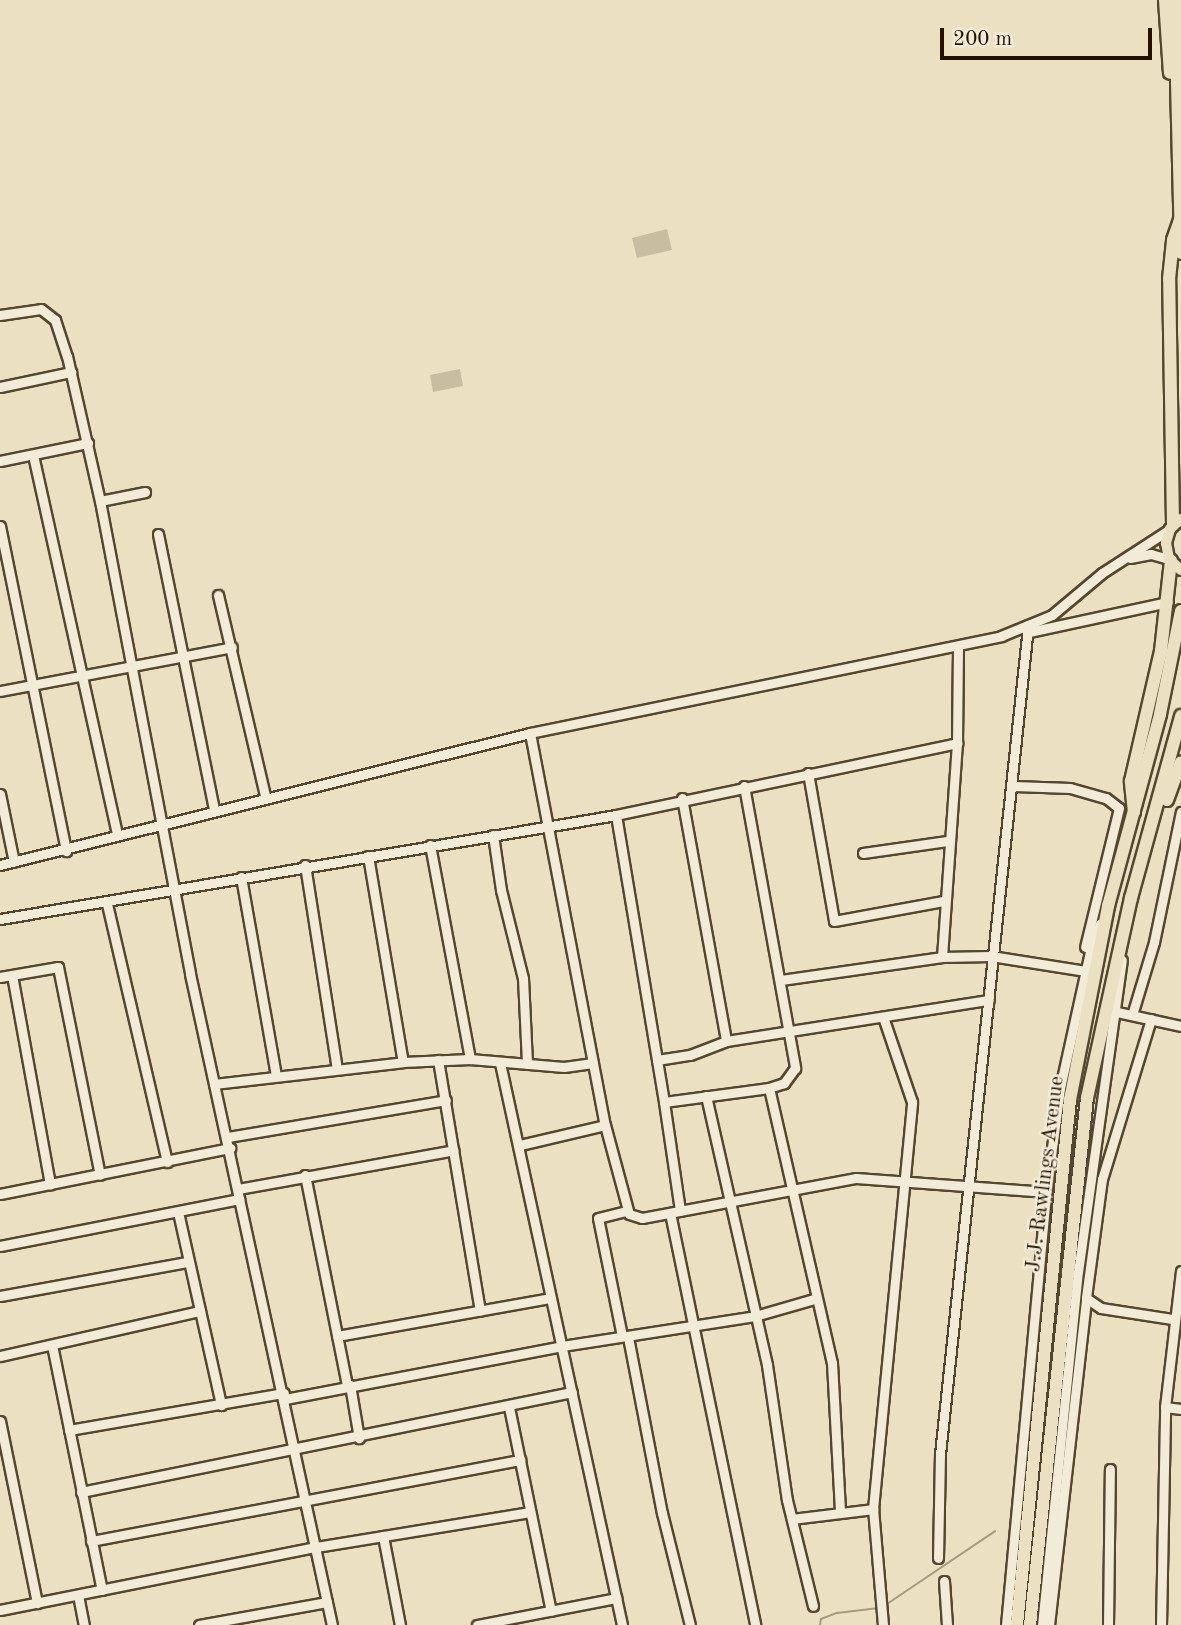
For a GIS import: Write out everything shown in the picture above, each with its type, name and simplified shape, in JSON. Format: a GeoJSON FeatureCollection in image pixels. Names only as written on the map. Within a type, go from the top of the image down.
{"type":"FeatureCollection","features":[{"type":"Feature","properties":{"kind":"highway"},"geometry":{"type":"LineString","coordinates":[[1165,0],[1168,62],[1177,93]]}},
{"type":"Feature","properties":{"kind":"highway"},"geometry":{"type":"LineString","coordinates":[[1175,0],[1181,253]]}},
{"type":"Feature","properties":{"kind":"highway"},"geometry":{"type":"LineString","coordinates":[[1175,524],[1169,279],[1173,240],[1180,220]]}},
{"type":"Feature","properties":{"kind":"highway"},"geometry":{"type":"LineString","coordinates":[[1135,814],[1131,781],[1174,563]]}},
{"type":"Feature","properties":{"kind":"highway","name":"J.J. Rawlings Avenue"},"geometry":{"type":"LineString","coordinates":[[1017,1625],[1070,1100],[1108,906],[1160,714],[1181,611]]}},
{"type":"Feature","properties":{"kind":"highway","name":"J.J. Rawlings Avenue"},"geometry":{"type":"LineString","coordinates":[[1030,1625],[1075,1301],[1087,1098],[1122,941],[1181,717]]}},
{"type":"Feature","properties":{"kind":"highway"},"geometry":{"type":"LineString","coordinates":[[1152,835],[1181,762]]}},
{"type":"Feature","properties":{"kind":"highway"},"geometry":{"type":"LineString","coordinates":[[1035,1302],[1051,1304]]}},
{"type":"Feature","properties":{"kind":"main road"},"geometry":{"type":"LineString","coordinates":[[1174,563],[1175,524]]}},
{"type":"Feature","properties":{"kind":"street"},"geometry":{"type":"LineString","coordinates":[[0,315],[35,308],[48,314],[55,320],[71,372],[100,501],[174,891],[214,1084],[228,1137],[332,1625]]}},
{"type":"Feature","properties":{"kind":"street"},"geometry":{"type":"LineString","coordinates":[[0,387],[71,372]]}},
{"type":"Feature","properties":{"kind":"street"},"geometry":{"type":"LineString","coordinates":[[0,461],[88,443]]}},
{"type":"Feature","properties":{"kind":"street"},"geometry":{"type":"LineString","coordinates":[[33,455],[117,835]]}},
{"type":"Feature","properties":{"kind":"street"},"geometry":{"type":"LineString","coordinates":[[100,501],[145,492]]}},
{"type":"Feature","properties":{"kind":"street"},"geometry":{"type":"LineString","coordinates":[[1029,629],[1052,615],[1119,561],[1175,524]]}},
{"type":"Feature","properties":{"kind":"street"},"geometry":{"type":"LineString","coordinates":[[1,532],[66,851]]}},
{"type":"Feature","properties":{"kind":"street"},"geometry":{"type":"LineString","coordinates":[[158,534],[214,809]]}},
{"type":"Feature","properties":{"kind":"street"},"geometry":{"type":"LineString","coordinates":[[1119,561],[1151,554],[1174,563]]}},
{"type":"Feature","properties":{"kind":"street"},"geometry":{"type":"LineString","coordinates":[[218,595],[265,796]]}},
{"type":"Feature","properties":{"kind":"street"},"geometry":{"type":"LineString","coordinates":[[0,865],[66,851],[163,822],[265,796],[530,733],[1168,602]]}},
{"type":"Feature","properties":{"kind":"street"},"geometry":{"type":"LineString","coordinates":[[938,1558],[939,1467],[967,1186],[1014,786],[1029,629]]}},
{"type":"Feature","properties":{"kind":"street"},"geometry":{"type":"LineString","coordinates":[[942,957],[947,841],[957,743],[958,646]]}},
{"type":"Feature","properties":{"kind":"street"},"geometry":{"type":"LineString","coordinates":[[0,691],[132,662],[232,647]]}},
{"type":"Feature","properties":{"kind":"street"},"geometry":{"type":"LineString","coordinates":[[530,733],[605,1125],[627,1211]]}},
{"type":"Feature","properties":{"kind":"street"},"geometry":{"type":"LineString","coordinates":[[0,919],[107,904],[305,865],[616,815],[682,798],[957,743]]}},
{"type":"Feature","properties":{"kind":"street"},"geometry":{"type":"LineString","coordinates":[[808,773],[834,921],[943,901]]}},
{"type":"Feature","properties":{"kind":"street"},"geometry":{"type":"LineString","coordinates":[[664,1102],[769,1088],[792,1075],[791,1032],[744,786]]}},
{"type":"Feature","properties":{"kind":"street"},"geometry":{"type":"LineString","coordinates":[[1006,1625],[1046,1192],[1060,1088],[1119,808],[1106,798],[1070,788],[1014,786]]}},
{"type":"Feature","properties":{"kind":"street"},"geometry":{"type":"LineString","coordinates":[[0,794],[14,862]]}},
{"type":"Feature","properties":{"kind":"street"},"geometry":{"type":"LineString","coordinates":[[682,798],[726,1041]]}},
{"type":"Feature","properties":{"kind":"street"},"geometry":{"type":"LineString","coordinates":[[1132,1015],[1154,942],[1181,812]]}},
{"type":"Feature","properties":{"kind":"street"},"geometry":{"type":"LineString","coordinates":[[616,815],[664,1102],[675,1212],[692,1328],[755,1625]]}},
{"type":"Feature","properties":{"kind":"street"},"geometry":{"type":"LineString","coordinates":[[493,835],[501,890],[523,978],[527,1064]]}},
{"type":"Feature","properties":{"kind":"street"},"geometry":{"type":"LineString","coordinates":[[863,853],[947,841]]}},
{"type":"Feature","properties":{"kind":"street"},"geometry":{"type":"LineString","coordinates":[[430,845],[470,1059]]}},
{"type":"Feature","properties":{"kind":"street"},"geometry":{"type":"LineString","coordinates":[[368,856],[403,1062]]}},
{"type":"Feature","properties":{"kind":"street"},"geometry":{"type":"LineString","coordinates":[[305,865],[337,1069]]}},
{"type":"Feature","properties":{"kind":"street"},"geometry":{"type":"LineString","coordinates":[[241,877],[276,1075]]}},
{"type":"Feature","properties":{"kind":"street"},"geometry":{"type":"LineString","coordinates":[[107,904],[167,1161]]}},
{"type":"Feature","properties":{"kind":"street"},"geometry":{"type":"LineString","coordinates":[[1083,970],[1108,906]]}},
{"type":"Feature","properties":{"kind":"street"},"geometry":{"type":"LineString","coordinates":[[1042,1625],[1075,1301],[1104,1071],[1117,1013],[1122,941]]}},
{"type":"Feature","properties":{"kind":"street"},"geometry":{"type":"LineString","coordinates":[[781,980],[942,957],[992,956],[1083,970]]}},
{"type":"Feature","properties":{"kind":"street"},"geometry":{"type":"LineString","coordinates":[[0,977],[58,967],[100,1175]]}},
{"type":"Feature","properties":{"kind":"street"},"geometry":{"type":"LineString","coordinates":[[12,975],[50,1185]]}},
{"type":"Feature","properties":{"kind":"street"},"geometry":{"type":"LineString","coordinates":[[657,1060],[690,1055],[726,1041],[989,1000]]}},
{"type":"Feature","properties":{"kind":"street"},"geometry":{"type":"LineString","coordinates":[[1117,1013],[1181,1026]]}},
{"type":"Feature","properties":{"kind":"street"},"geometry":{"type":"LineString","coordinates":[[883,1017],[912,1102],[901,1183],[873,1509],[883,1625]]}},
{"type":"Feature","properties":{"kind":"street"},"geometry":{"type":"LineString","coordinates":[[1049,1625],[1075,1301],[1102,1179],[1151,1019]]}},
{"type":"Feature","properties":{"kind":"street"},"geometry":{"type":"LineString","coordinates":[[214,1084],[276,1075],[438,1060],[470,1059],[527,1064],[593,1063]]}},
{"type":"Feature","properties":{"kind":"street"},"geometry":{"type":"LineString","coordinates":[[438,1060],[480,1310]]}},
{"type":"Feature","properties":{"kind":"street"},"geometry":{"type":"LineString","coordinates":[[500,1063],[520,1145],[550,1298],[622,1625]]}},
{"type":"Feature","properties":{"kind":"street"},"geometry":{"type":"LineString","coordinates":[[769,1088],[814,1299],[832,1363],[840,1511]]}},
{"type":"Feature","properties":{"kind":"street"},"geometry":{"type":"LineString","coordinates":[[706,1097],[755,1316],[792,1519],[813,1606]]}},
{"type":"Feature","properties":{"kind":"street"},"geometry":{"type":"LineString","coordinates":[[228,1137],[446,1100]]}},
{"type":"Feature","properties":{"kind":"street"},"geometry":{"type":"LineString","coordinates":[[520,1145],[605,1125]]}},
{"type":"Feature","properties":{"kind":"street"},"geometry":{"type":"LineString","coordinates":[[0,1194],[230,1148]]}},
{"type":"Feature","properties":{"kind":"street"},"geometry":{"type":"LineString","coordinates":[[0,1247],[178,1212],[305,1175],[454,1150]]}},
{"type":"Feature","properties":{"kind":"street"},"geometry":{"type":"LineString","coordinates":[[305,1175],[359,1438]]}},
{"type":"Feature","properties":{"kind":"street"},"geometry":{"type":"LineString","coordinates":[[690,1625],[662,1513],[598,1218],[627,1211],[642,1218],[792,1187],[856,1178],[1046,1192]]}},
{"type":"Feature","properties":{"kind":"street"},"geometry":{"type":"LineString","coordinates":[[178,1212],[221,1405]]}},
{"type":"Feature","properties":{"kind":"street"},"geometry":{"type":"LineString","coordinates":[[0,1296],[187,1262]]}},
{"type":"Feature","properties":{"kind":"street"},"geometry":{"type":"LineString","coordinates":[[1161,1625],[1165,1407],[1172,1319],[1179,1294],[1181,1271]]}},
{"type":"Feature","properties":{"kind":"street"},"geometry":{"type":"LineString","coordinates":[[337,1336],[550,1298]]}},
{"type":"Feature","properties":{"kind":"street"},"geometry":{"type":"LineString","coordinates":[[69,1430],[284,1396],[562,1346],[692,1328],[755,1316],[814,1299]]}},
{"type":"Feature","properties":{"kind":"street"},"geometry":{"type":"LineString","coordinates":[[1075,1301],[1101,1308],[1172,1319]]}},
{"type":"Feature","properties":{"kind":"street"},"geometry":{"type":"LineString","coordinates":[[0,1356],[200,1311]]}},
{"type":"Feature","properties":{"kind":"street"},"geometry":{"type":"LineString","coordinates":[[52,1345],[102,1590]]}},
{"type":"Feature","properties":{"kind":"street"},"geometry":{"type":"LineString","coordinates":[[81,1492],[359,1438],[572,1392]]}},
{"type":"Feature","properties":{"kind":"street"},"geometry":{"type":"LineString","coordinates":[[509,1407],[551,1611]]}},
{"type":"Feature","properties":{"kind":"street"},"geometry":{"type":"LineString","coordinates":[[1165,1407],[1181,1409]]}},
{"type":"Feature","properties":{"kind":"street"},"geometry":{"type":"LineString","coordinates":[[0,1420],[37,1603]]}},
{"type":"Feature","properties":{"kind":"street"},"geometry":{"type":"LineString","coordinates":[[92,1541],[306,1498],[520,1460]]}},
{"type":"Feature","properties":{"kind":"street"},"geometry":{"type":"LineString","coordinates":[[1108,1625],[1110,1469]]}},
{"type":"Feature","properties":{"kind":"street"},"geometry":{"type":"LineString","coordinates":[[792,1519],[873,1509]]}},
{"type":"Feature","properties":{"kind":"street"},"geometry":{"type":"LineString","coordinates":[[0,1610],[316,1547],[530,1512]]}},
{"type":"Feature","properties":{"kind":"street"},"geometry":{"type":"LineString","coordinates":[[383,1536],[400,1625]]}},
{"type":"Feature","properties":{"kind":"street"},"geometry":{"type":"LineString","coordinates":[[944,1581],[947,1625]]}},
{"type":"Feature","properties":{"kind":"street"},"geometry":{"type":"LineString","coordinates":[[78,1595],[84,1625]]}},
{"type":"Feature","properties":{"kind":"street"},"geometry":{"type":"LineString","coordinates":[[477,1625],[616,1598]]}},
{"type":"Feature","properties":{"kind":"street"},"geometry":{"type":"LineString","coordinates":[[199,1625],[327,1602]]}},
{"type":"Feature","properties":{"kind":"shaded area"},"geometry":{"type":"Polygon","coordinates":[[[667,229],[672,250],[637,258],[632,238],[667,229]]]}},
{"type":"Feature","properties":{"kind":"shaded area"},"geometry":{"type":"Polygon","coordinates":[[[460,369],[463,386],[433,392],[430,375],[460,369]]]}},
{"type":"Feature","properties":{"kind":"waterway"},"geometry":{"type":"LineString","coordinates":[[884,1606],[995,1531]]}},
{"type":"Feature","properties":{"kind":"waterway"},"geometry":{"type":"LineString","coordinates":[[820,1625],[821,1619],[837,1613],[879,1608]]}}]}
